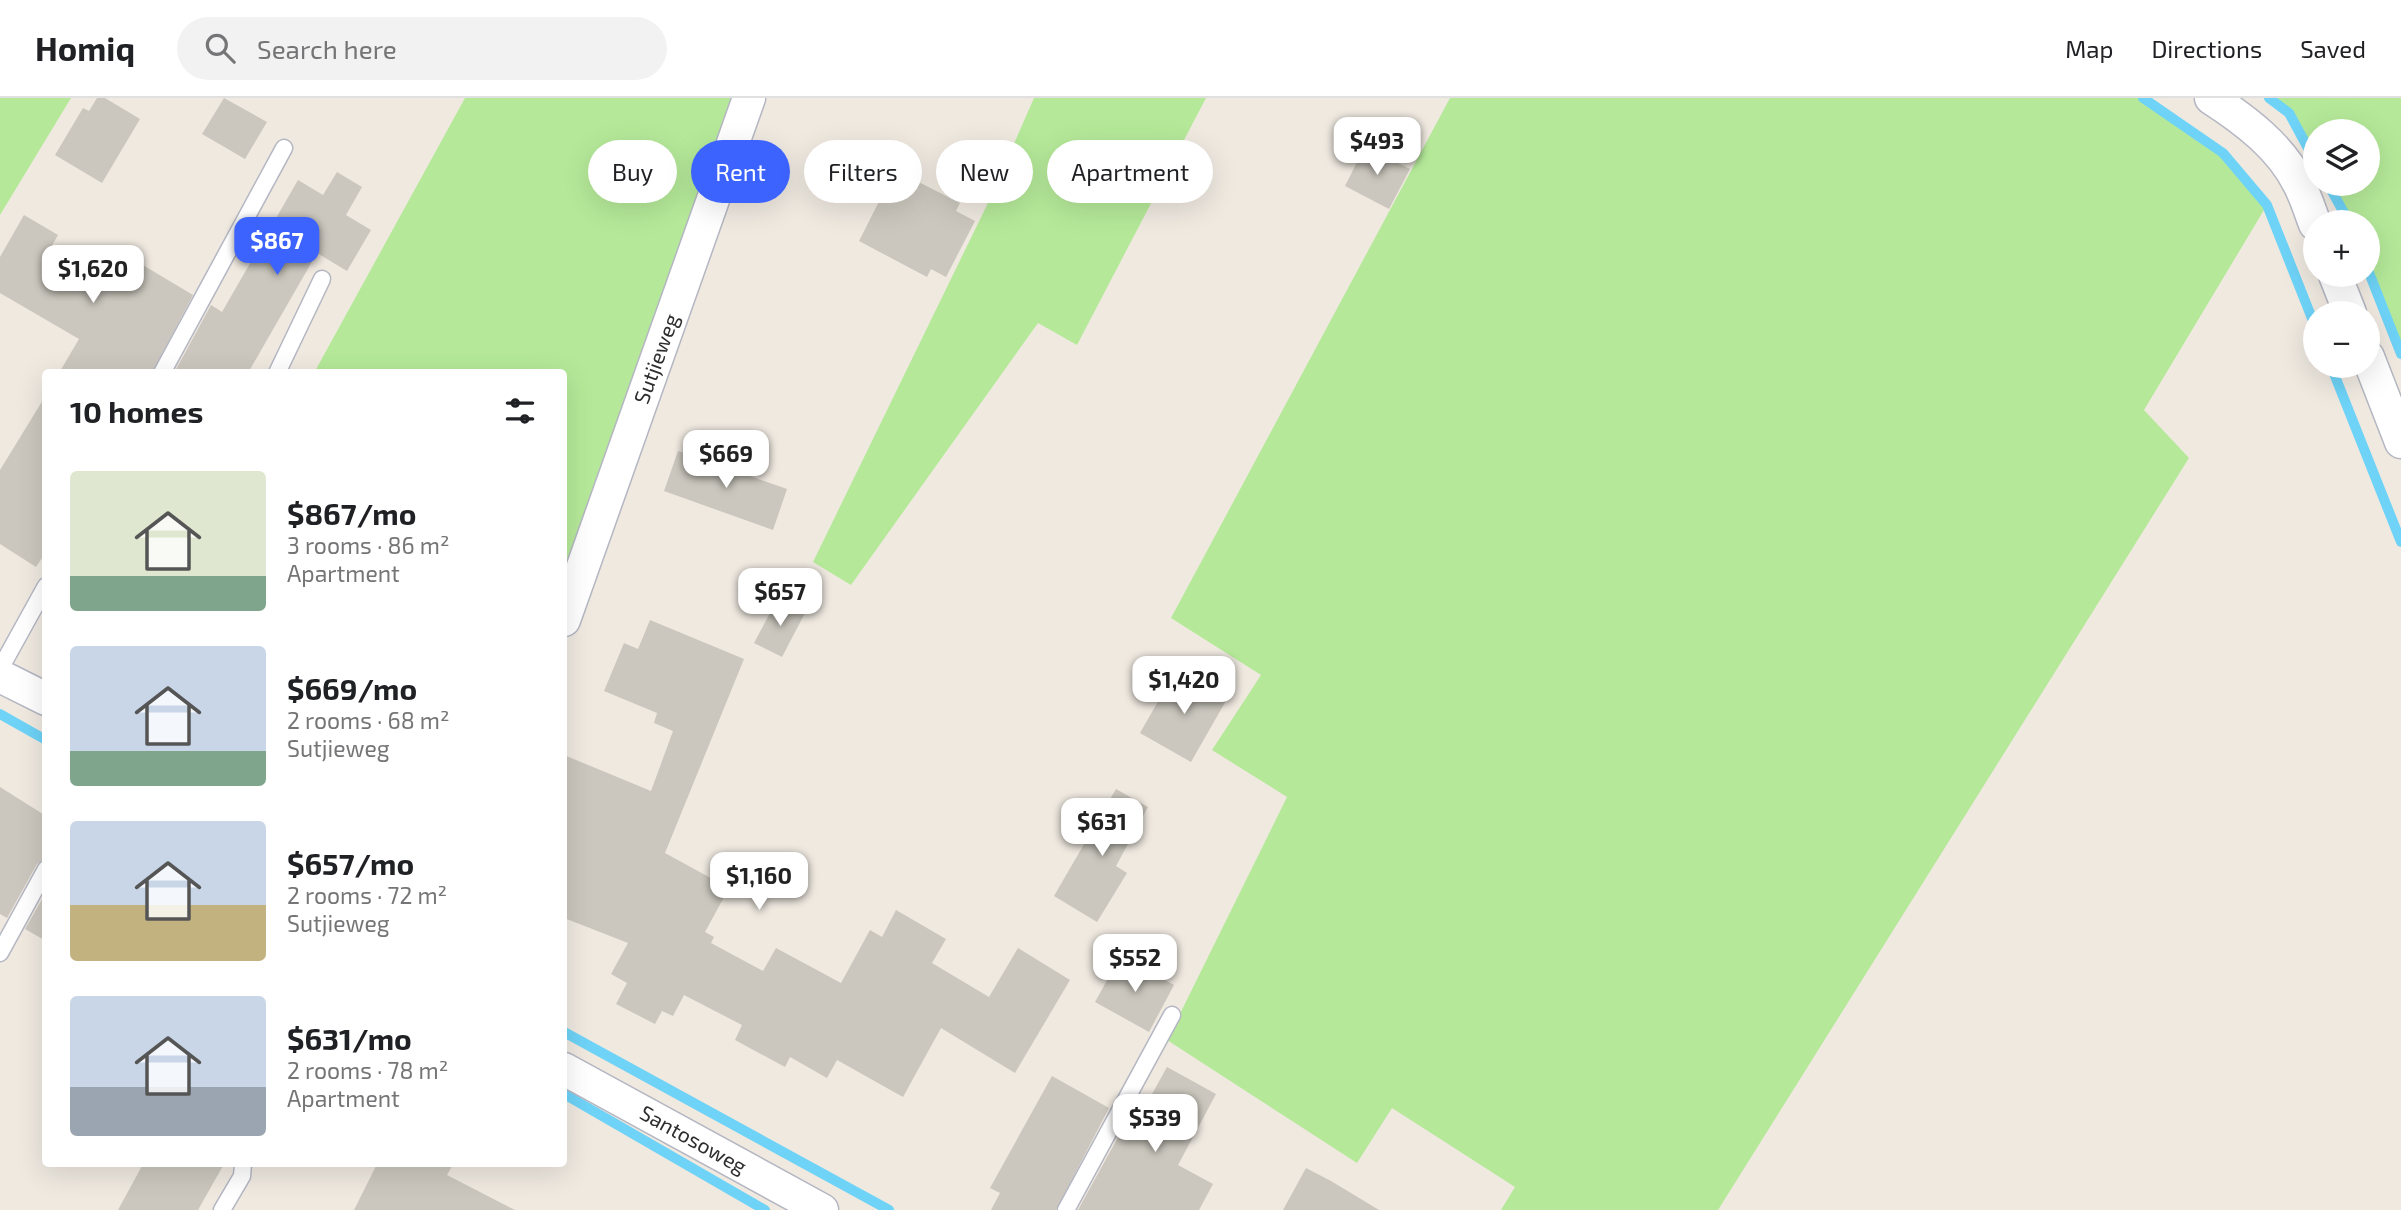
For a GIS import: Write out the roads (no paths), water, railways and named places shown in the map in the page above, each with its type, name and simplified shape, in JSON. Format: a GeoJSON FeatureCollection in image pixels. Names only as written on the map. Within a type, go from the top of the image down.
{"type":"FeatureCollection","features":[{"type":"Feature","properties":{"kind":"street","name":"Sutjieweg"},"geometry":{"type":"LineString","coordinates":[[567,612],[749,98]]}},
{"type":"Feature","properties":{"kind":"street"},"geometry":{"type":"LineString","coordinates":[[2211,98],[2240,117],[2273,147],[2299,183],[2310,210]]}},
{"type":"Feature","properties":{"kind":"street"},"geometry":{"type":"LineString","coordinates":[[2376,378],[2401,442]]}},
{"type":"Feature","properties":{"kind":"street"},"geometry":{"type":"LineString","coordinates":[[0,676],[42,697]]}},
{"type":"Feature","properties":{"kind":"street","name":"Santosoweg"},"geometry":{"type":"LineString","coordinates":[[567,1071],[822,1210]]}},
{"type":"Feature","properties":{"kind":"lane"},"geometry":{"type":"LineString","coordinates":[[164,369],[284,148]]}},
{"type":"Feature","properties":{"kind":"lane"},"geometry":{"type":"LineString","coordinates":[[279,369],[322,279]]}},
{"type":"Feature","properties":{"kind":"lane"},"geometry":{"type":"LineString","coordinates":[[0,669],[42,593]]}},
{"type":"Feature","properties":{"kind":"lane"},"geometry":{"type":"LineString","coordinates":[[0,953],[42,876]]}},
{"type":"Feature","properties":{"kind":"lane"},"geometry":{"type":"LineString","coordinates":[[1066,1210],[1172,1015]]}},
{"type":"Feature","properties":{"kind":"lane"},"geometry":{"type":"LineString","coordinates":[[222,1210],[242,1176],[243,1167]]}},
{"type":"Feature","properties":{"kind":"waterway"},"geometry":{"type":"LineString","coordinates":[[2143,98],[2223,153],[2267,205],[2305,301]]}},
{"type":"Feature","properties":{"kind":"waterway"},"geometry":{"type":"LineString","coordinates":[[2269,98],[2289,113],[2303,139]]}},
{"type":"Feature","properties":{"kind":"waterway"},"geometry":{"type":"LineString","coordinates":[[2335,196],[2342,210]]}},
{"type":"Feature","properties":{"kind":"waterway"},"geometry":{"type":"LineString","coordinates":[[2375,287],[2401,354]]}},
{"type":"Feature","properties":{"kind":"waterway"},"geometry":{"type":"LineString","coordinates":[[2336,378],[2401,542]]}},
{"type":"Feature","properties":{"kind":"waterway"},"geometry":{"type":"LineString","coordinates":[[0,714],[42,738]]}},
{"type":"Feature","properties":{"kind":"waterway"},"geometry":{"type":"LineString","coordinates":[[567,1034],[889,1210]]}},
{"type":"Feature","properties":{"kind":"waterway"},"geometry":{"type":"LineString","coordinates":[[567,1096],[765,1210]]}}]}
